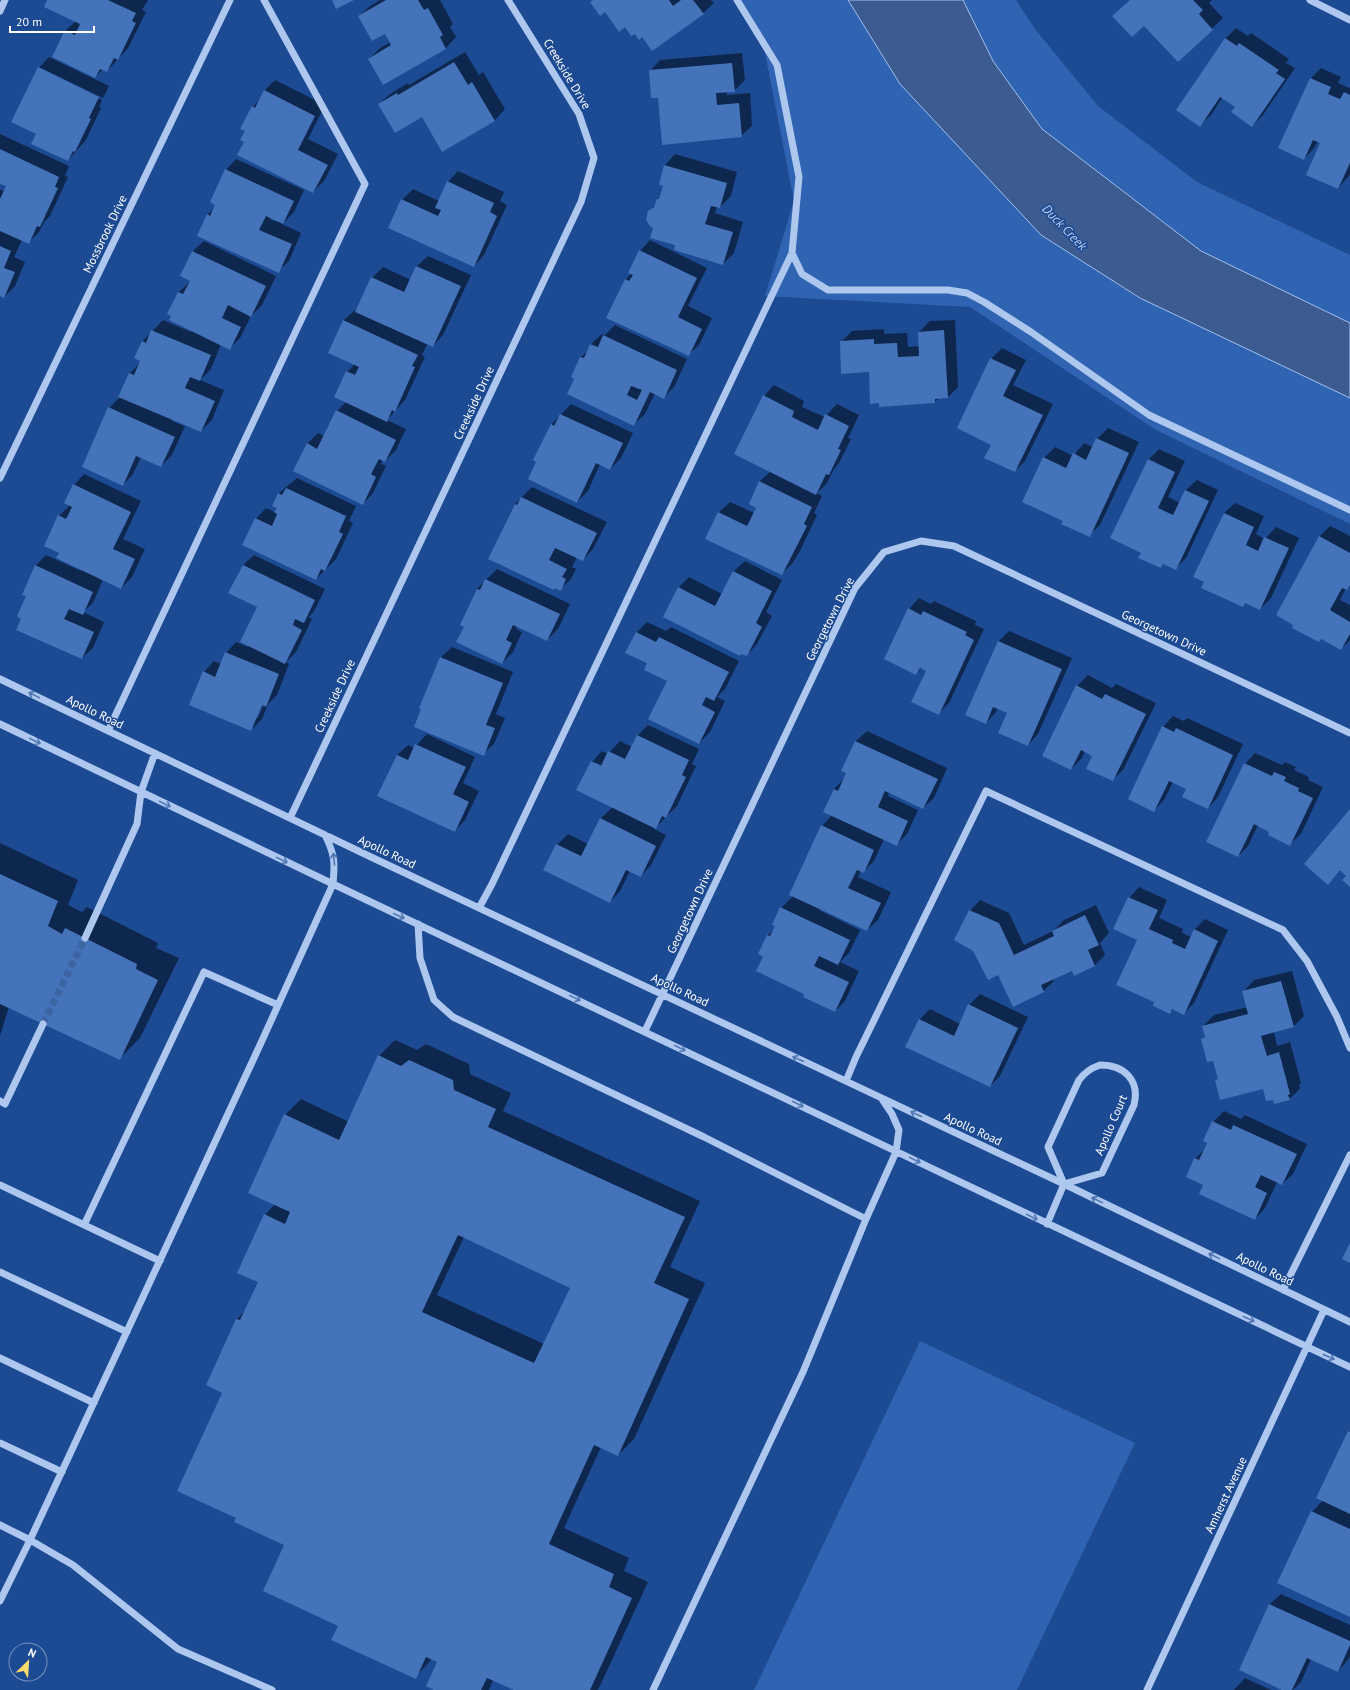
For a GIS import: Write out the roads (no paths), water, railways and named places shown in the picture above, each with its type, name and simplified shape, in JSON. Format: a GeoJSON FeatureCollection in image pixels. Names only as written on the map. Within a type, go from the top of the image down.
{"type":"FeatureCollection","features":[{"type":"Feature","properties":{"kind":"street"},"geometry":{"type":"LineString","coordinates":[[0,11],[5,0]]}},
{"type":"Feature","properties":{"kind":"street","name":"Mossbrook Drive"},"geometry":{"type":"LineString","coordinates":[[0,478],[230,0]]}},
{"type":"Feature","properties":{"kind":"street"},"geometry":{"type":"LineString","coordinates":[[108,731],[365,184],[264,0]]}},
{"type":"Feature","properties":{"kind":"street","name":"Creekside Drive"},"geometry":{"type":"LineString","coordinates":[[290,818],[581,202],[594,158],[579,114],[508,0]]}},
{"type":"Feature","properties":{"kind":"street"},"geometry":{"type":"LineString","coordinates":[[479,908],[499,869],[792,253],[799,178],[777,65],[737,0]]}},
{"type":"Feature","properties":{"kind":"street"},"geometry":{"type":"LineString","coordinates":[[1310,0],[1350,20]]}},
{"type":"Feature","properties":{"kind":"street"},"geometry":{"type":"LineString","coordinates":[[792,253],[802,274],[828,290],[948,290],[967,292],[1031,332],[1149,415],[1350,510]]}},
{"type":"Feature","properties":{"kind":"street","name":"Georgetown Drive"},"geometry":{"type":"LineString","coordinates":[[645,1031],[855,588],[884,552],[921,541],[954,546],[1350,733]]}},
{"type":"Feature","properties":{"kind":"street","name":"Apollo Road"},"geometry":{"type":"LineString","coordinates":[[0,679],[325,835],[1064,1184],[1350,1322]]}},
{"type":"Feature","properties":{"kind":"street"},"geometry":{"type":"LineString","coordinates":[[0,724],[333,884],[1350,1367]]}},
{"type":"Feature","properties":{"kind":"street"},"geometry":{"type":"LineString","coordinates":[[85,938],[137,824],[141,792],[155,753]]}},
{"type":"Feature","properties":{"kind":"street"},"geometry":{"type":"LineString","coordinates":[[846,1081],[856,1057],[986,791],[1283,930],[1306,961],[1337,1017],[1350,1048]]}},
{"type":"Feature","properties":{"kind":"street"},"geometry":{"type":"LineString","coordinates":[[0,1601],[160,1261],[333,884],[333,852],[325,835]]}},
{"type":"Feature","properties":{"kind":"street"},"geometry":{"type":"LineString","coordinates":[[418,924],[420,958],[434,1000],[453,1017],[704,1137],[866,1219]]}},
{"type":"Feature","properties":{"kind":"street"},"geometry":{"type":"LineString","coordinates":[[84,1225],[204,972],[278,1005]]}},
{"type":"Feature","properties":{"kind":"street"},"geometry":{"type":"LineString","coordinates":[[0,1101],[5,1104],[42,1024]]}},
{"type":"Feature","properties":{"kind":"street","name":"Apollo Court"},"geometry":{"type":"LineString","coordinates":[[1100,1065],[1118,1067],[1126,1072],[1135,1088],[1136,1096],[1131,1112],[1102,1173],[1064,1184],[1048,1147],[1079,1080],[1084,1073],[1100,1065]]}},
{"type":"Feature","properties":{"kind":"street"},"geometry":{"type":"LineString","coordinates":[[653,1690],[803,1372],[866,1219],[896,1152],[899,1130],[892,1114],[882,1098]]}},
{"type":"Feature","properties":{"kind":"street"},"geometry":{"type":"LineString","coordinates":[[1283,1290],[1350,1155]]}},
{"type":"Feature","properties":{"kind":"street"},"geometry":{"type":"LineString","coordinates":[[1047,1224],[1064,1184]]}},
{"type":"Feature","properties":{"kind":"street"},"geometry":{"type":"LineString","coordinates":[[0,1185],[160,1261]]}},
{"type":"Feature","properties":{"kind":"street"},"geometry":{"type":"LineString","coordinates":[[0,1272],[127,1332]]}},
{"type":"Feature","properties":{"kind":"street","name":"Amherst Avenue"},"geometry":{"type":"LineString","coordinates":[[1147,1690],[1324,1310]]}},
{"type":"Feature","properties":{"kind":"street"},"geometry":{"type":"LineString","coordinates":[[0,1358],[94,1402]]}},
{"type":"Feature","properties":{"kind":"street"},"geometry":{"type":"LineString","coordinates":[[0,1443],[62,1472]]}},
{"type":"Feature","properties":{"kind":"street"},"geometry":{"type":"LineString","coordinates":[[0,1525],[30,1540],[73,1565],[178,1649],[272,1690]]}},
{"type":"Feature","properties":{"kind":"water","name":"Duck Creek"},"geometry":{"type":"Polygon","coordinates":[[[848,0],[963,0],[993,61],[1042,129],[1201,251],[1350,323],[1350,398],[1140,298],[1041,235],[900,84],[848,0]]]}},
{"type":"Feature","properties":{"kind":"tunnel"},"geometry":{"type":"LineString","coordinates":[[43,1024],[85,938]]}}]}
